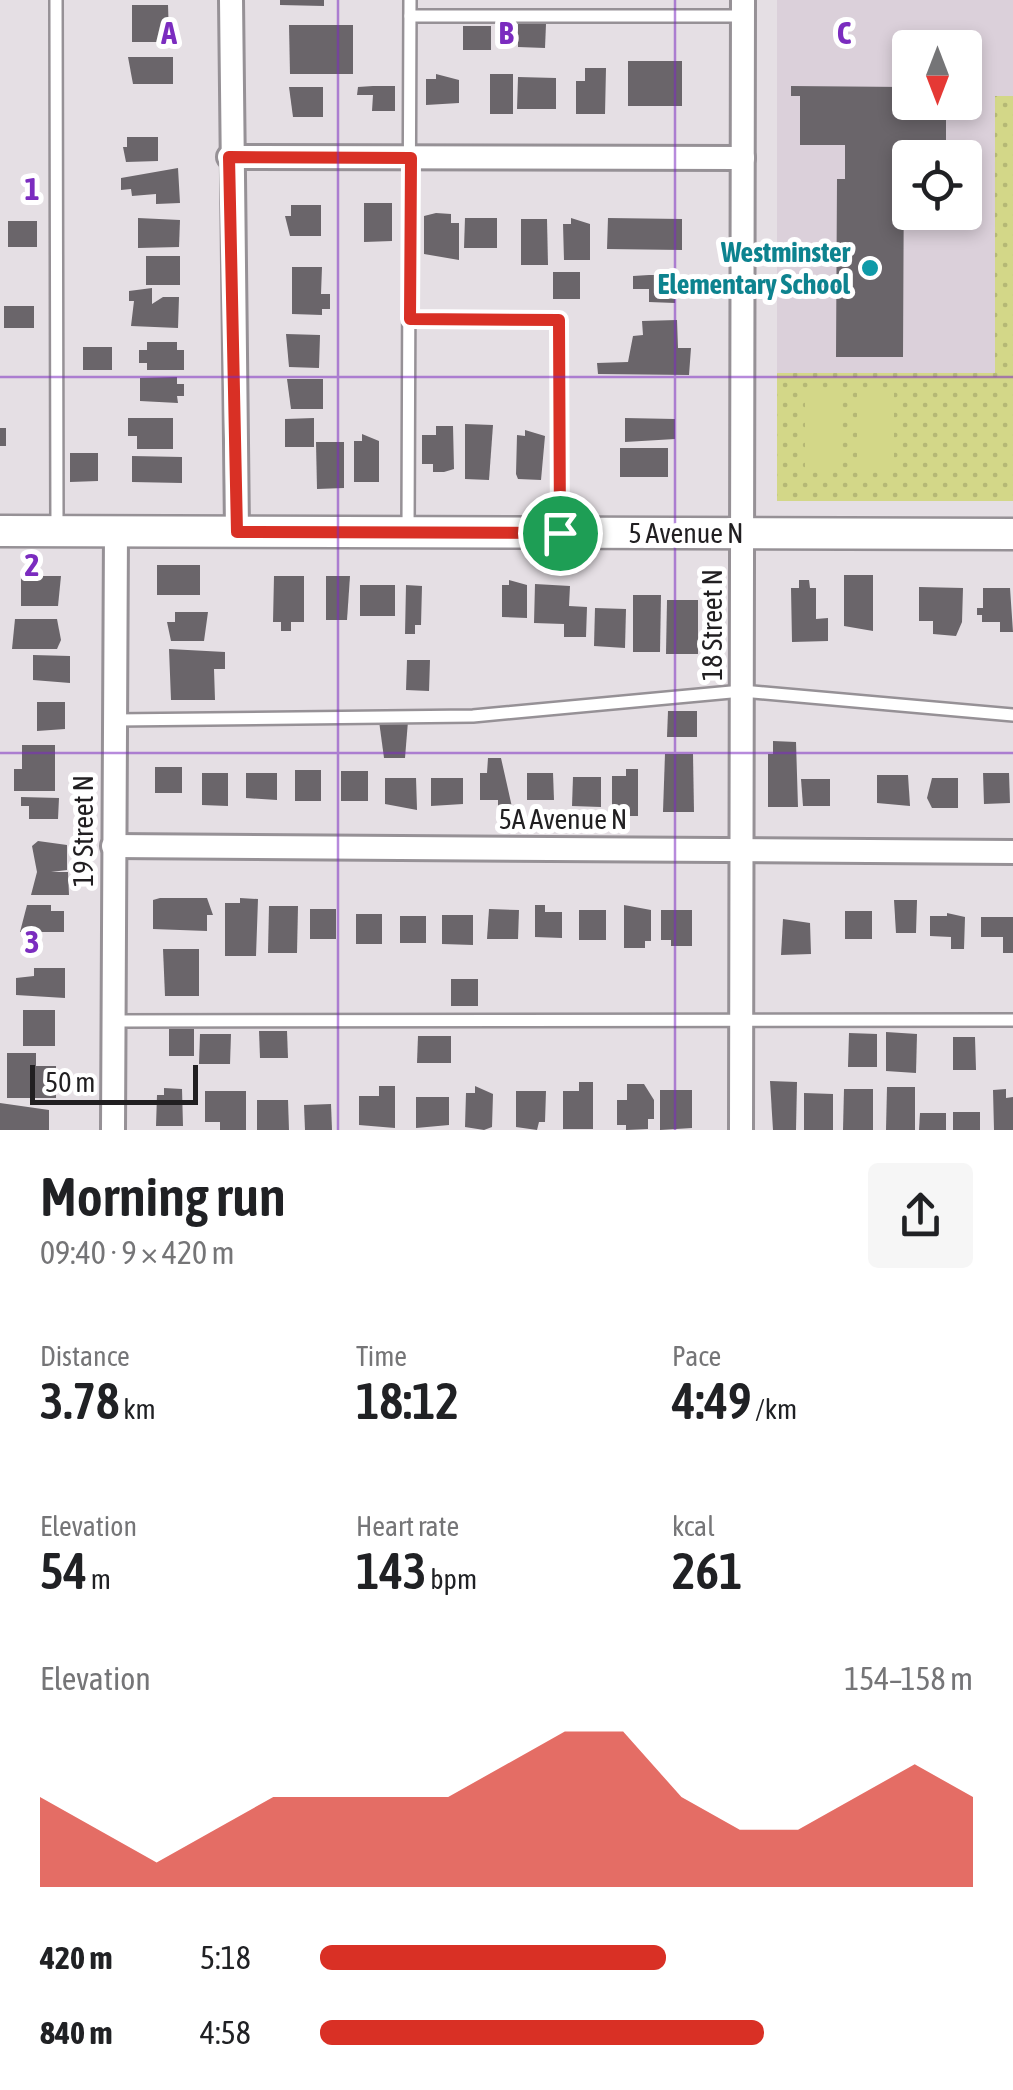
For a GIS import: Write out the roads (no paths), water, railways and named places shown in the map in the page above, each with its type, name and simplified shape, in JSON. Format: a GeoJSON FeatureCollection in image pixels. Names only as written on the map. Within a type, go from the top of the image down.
{"type":"FeatureCollection","features":[{"type":"Feature","properties":{"kind":"main road","name":"5 Avenue N"},"geometry":{"type":"LineString","coordinates":[[0,531],[1013,534]]}},
{"type":"Feature","properties":{"kind":"street"},"geometry":{"type":"LineString","coordinates":[[230,0],[229,157],[237,532]]}},
{"type":"Feature","properties":{"kind":"street","name":"18 Street N"},"geometry":{"type":"LineString","coordinates":[[741,1130],[743,8]]}},
{"type":"Feature","properties":{"kind":"street"},"geometry":{"type":"LineString","coordinates":[[229,157],[743,158]]}},
{"type":"Feature","properties":{"kind":"street","name":"19 Street N"},"geometry":{"type":"LineString","coordinates":[[113,1130],[116,531]]}},
{"type":"Feature","properties":{"kind":"street","name":"5A Avenue N"},"geometry":{"type":"LineString","coordinates":[[113,846],[1013,852]]}},
{"type":"Feature","properties":{"kind":"lane"},"geometry":{"type":"LineString","coordinates":[[56,0],[57,531]]}},
{"type":"Feature","properties":{"kind":"lane"},"geometry":{"type":"LineString","coordinates":[[408,532],[410,0]]}},
{"type":"Feature","properties":{"kind":"lane"},"geometry":{"type":"LineString","coordinates":[[410,16],[743,8]]}},
{"type":"Feature","properties":{"kind":"lane"},"geometry":{"type":"LineString","coordinates":[[410,319],[559,320],[560,533]]}},
{"type":"Feature","properties":{"kind":"lane"},"geometry":{"type":"LineString","coordinates":[[113,720],[474,716],[742,692],[1013,716]]}},
{"type":"Feature","properties":{"kind":"lane"},"geometry":{"type":"LineString","coordinates":[[113,1020],[1013,1020]]}},
{"type":"Feature","properties":{"kind":"place","name":"Westminster Elementary School"},"geometry":{"type":"Point","coordinates":[870,268]}}]}
